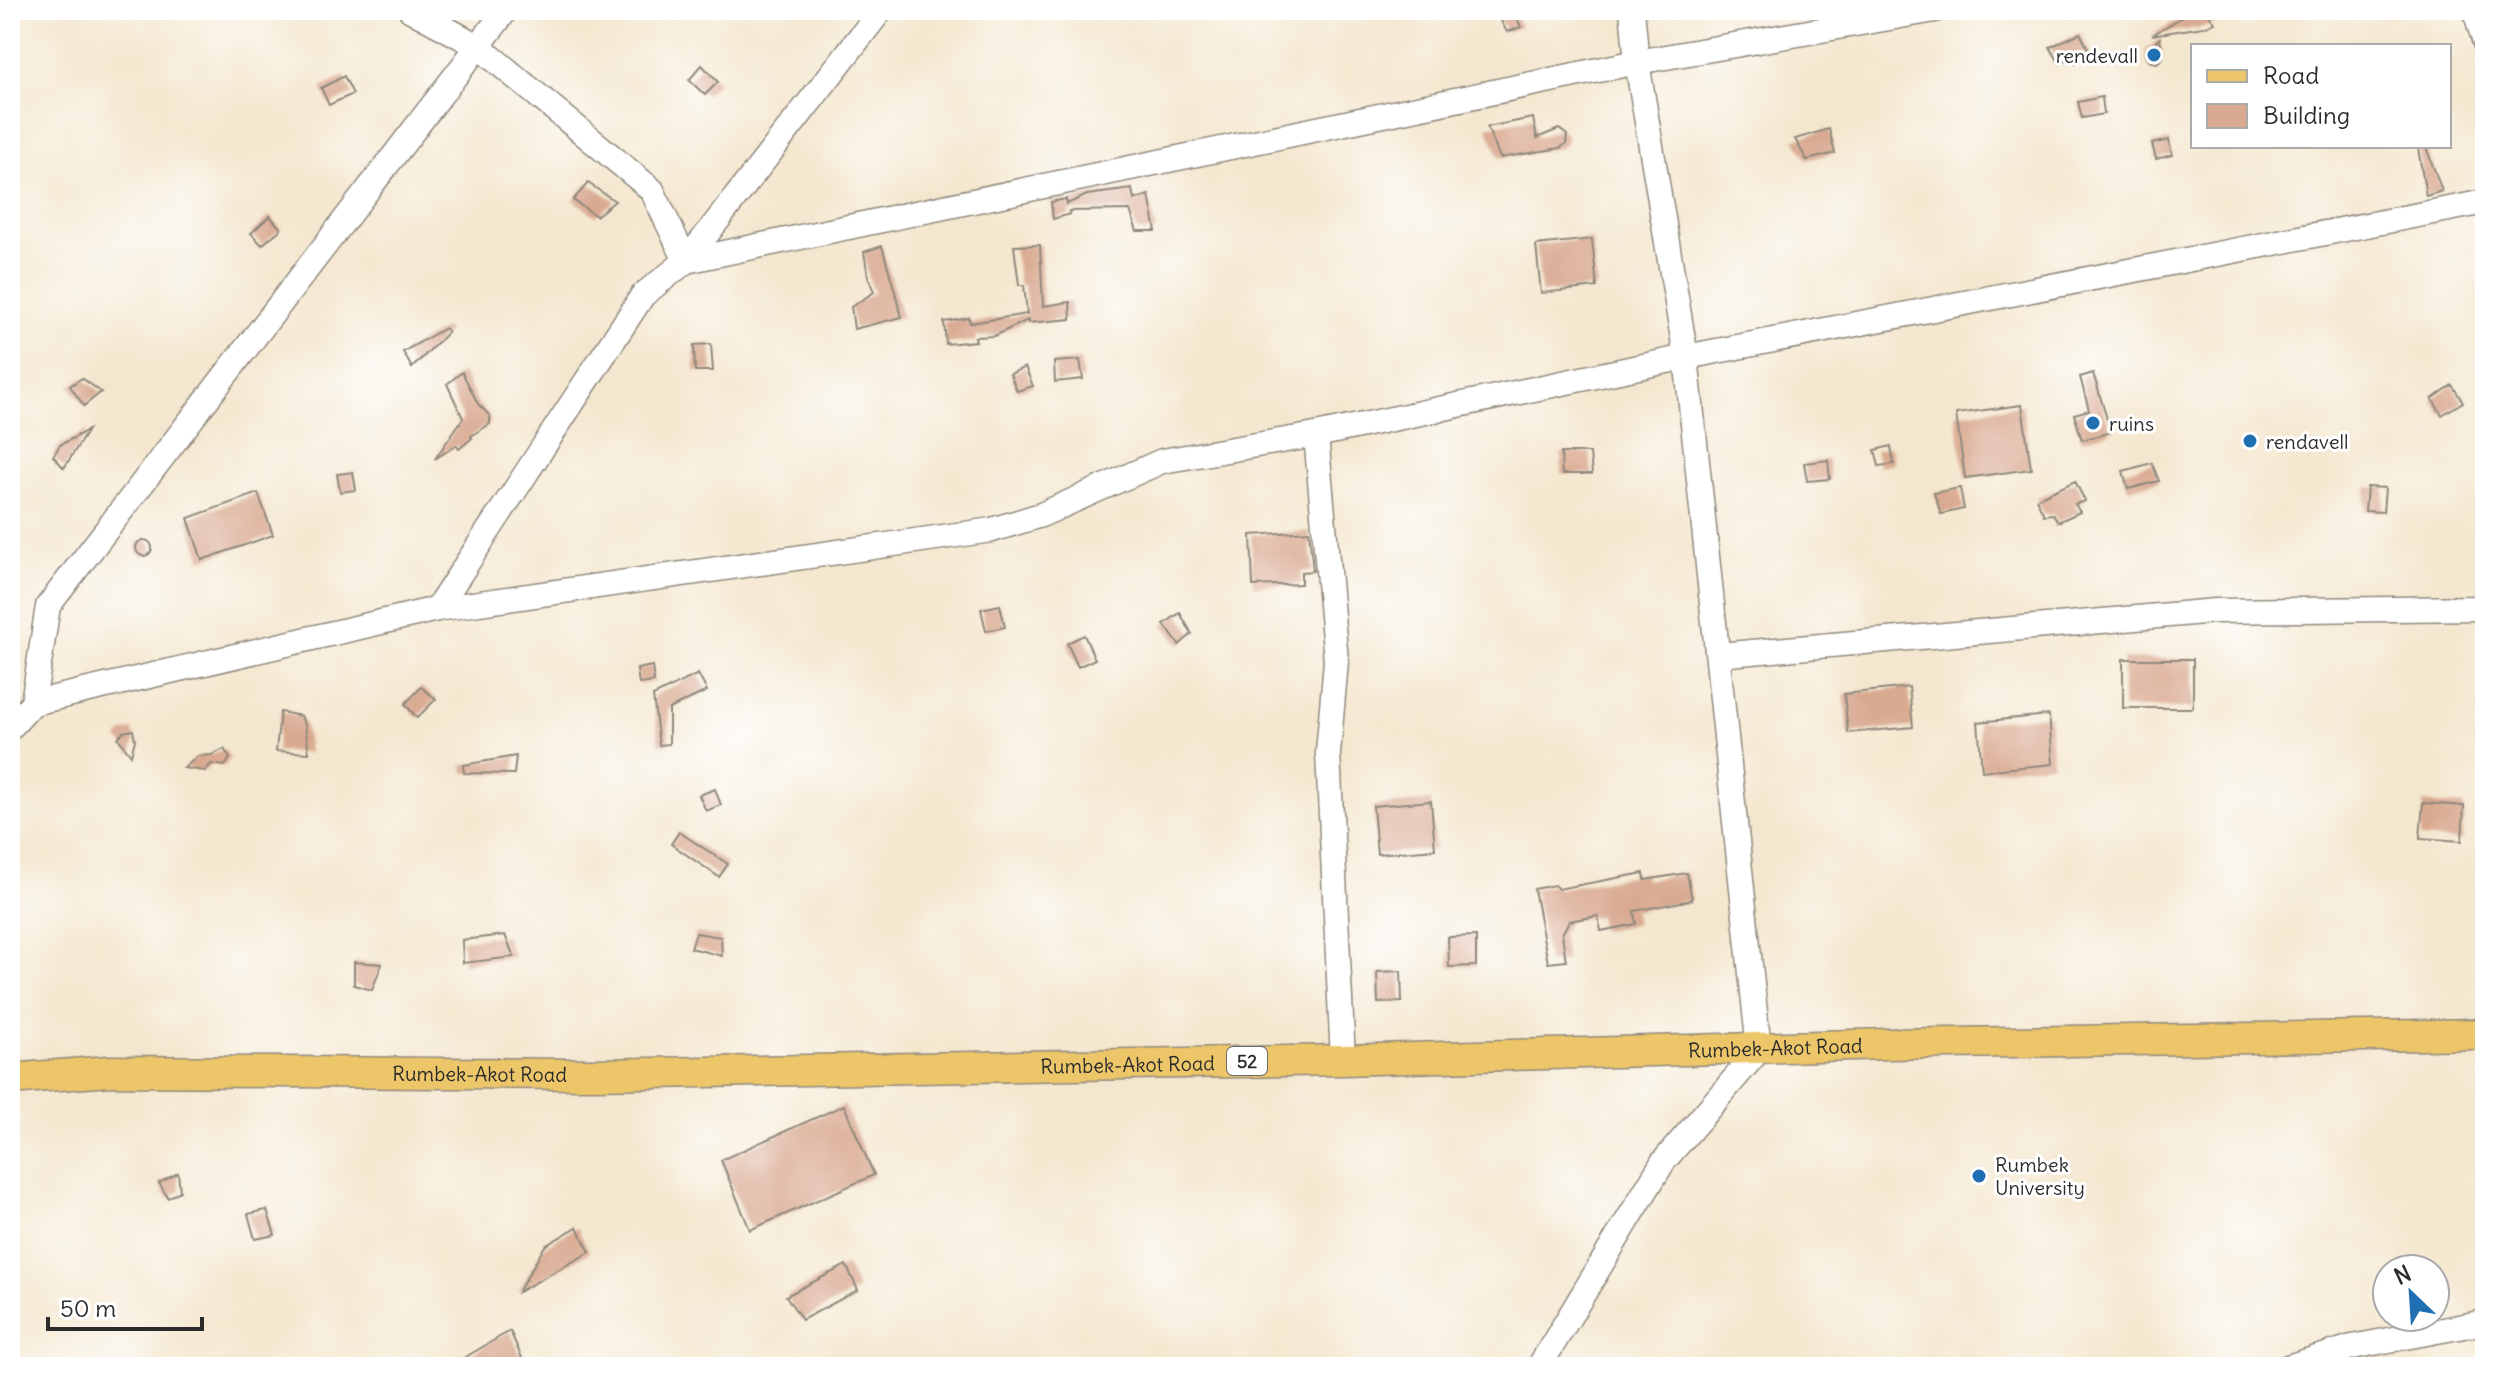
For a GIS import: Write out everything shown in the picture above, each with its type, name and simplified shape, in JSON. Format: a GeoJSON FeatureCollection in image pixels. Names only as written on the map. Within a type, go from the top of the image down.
{"type":"FeatureCollection","features":[{"type":"Feature","properties":{"kind":"main road","name":"Rumbek-Akot Road"},"geometry":{"type":"LineString","coordinates":[[10,1079],[109,1071],[596,1074],[1343,1060],[1887,1044],[2485,1034]]}},
{"type":"Feature","properties":{"kind":"street"},"geometry":{"type":"LineString","coordinates":[[411,10],[478,46],[652,190],[686,261]]}},
{"type":"Feature","properties":{"kind":"street"},"geometry":{"type":"LineString","coordinates":[[10,728],[33,703],[48,606],[506,10]]}},
{"type":"Feature","properties":{"kind":"street"},"geometry":{"type":"LineString","coordinates":[[437,609],[643,295],[686,261],[881,10]]}},
{"type":"Feature","properties":{"kind":"street"},"geometry":{"type":"LineString","coordinates":[[1539,1367],[1663,1162],[1759,1050],[1686,357],[1637,62],[1632,10]]}},
{"type":"Feature","properties":{"kind":"street"},"geometry":{"type":"LineString","coordinates":[[686,261],[1637,62],[1935,10]]}},
{"type":"Feature","properties":{"kind":"street"},"geometry":{"type":"LineString","coordinates":[[2475,10],[2485,43]]}},
{"type":"Feature","properties":{"kind":"street"},"geometry":{"type":"LineString","coordinates":[[33,703],[437,609],[992,530],[1041,515],[1162,461],[1316,435],[1686,357],[2485,202]]}},
{"type":"Feature","properties":{"kind":"street"},"geometry":{"type":"LineString","coordinates":[[1316,435],[1336,661],[1328,753],[1343,1060]]}},
{"type":"Feature","properties":{"kind":"street"},"geometry":{"type":"LineString","coordinates":[[1718,655],[2215,611],[2485,608]]}},
{"type":"Feature","properties":{"kind":"street"},"geometry":{"type":"LineString","coordinates":[[2288,1367],[2352,1347],[2485,1322]]}},
{"type":"Feature","properties":{"kind":"building"},"geometry":{"type":"Polygon","coordinates":[[[1495,10],[1513,10],[1521,27],[1507,32],[1495,10]]]}},
{"type":"Feature","properties":{"kind":"building"},"geometry":{"type":"Polygon","coordinates":[[[2194,10],[2206,10],[2215,23],[2152,35],[2194,10]]]}},
{"type":"Feature","properties":{"kind":"building"},"geometry":{"type":"Polygon","coordinates":[[[2080,33],[2091,54],[2076,63],[2072,56],[2060,64],[2050,47],[2080,33]]]}},
{"type":"Feature","properties":{"kind":"building","name":"rendevall"},"geometry":{"type":"Polygon","coordinates":[[[2160,38],[2163,58],[2157,63],[2151,62],[2146,59],[2146,50],[2160,38]]]}},
{"type":"Feature","properties":{"kind":"building"},"geometry":{"type":"Polygon","coordinates":[[[702,65],[718,82],[705,95],[689,80],[702,65]]]}},
{"type":"Feature","properties":{"kind":"building"},"geometry":{"type":"Polygon","coordinates":[[[344,76],[353,94],[329,105],[321,88],[344,76]]]}},
{"type":"Feature","properties":{"kind":"building"},"geometry":{"type":"Polygon","coordinates":[[[2102,97],[2104,114],[2082,118],[2078,102],[2102,97]]]}},
{"type":"Feature","properties":{"kind":"building"},"geometry":{"type":"Polygon","coordinates":[[[1533,118],[1537,138],[1559,129],[1567,135],[1566,144],[1560,148],[1500,158],[1487,127],[1533,118]]]}},
{"type":"Feature","properties":{"kind":"building"},"geometry":{"type":"Polygon","coordinates":[[[1829,129],[1835,153],[1807,160],[1795,139],[1829,129]]]}},
{"type":"Feature","properties":{"kind":"building"},"geometry":{"type":"Polygon","coordinates":[[[2169,140],[2172,155],[2156,159],[2152,144],[2169,140]]]}},
{"type":"Feature","properties":{"kind":"building"},"geometry":{"type":"Polygon","coordinates":[[[2418,148],[2426,148],[2442,191],[2426,196],[2418,148]]]}},
{"type":"Feature","properties":{"kind":"building"},"geometry":{"type":"Polygon","coordinates":[[[588,183],[615,201],[596,216],[573,200],[588,183]]]}},
{"type":"Feature","properties":{"kind":"building"},"geometry":{"type":"Polygon","coordinates":[[[1132,189],[1134,200],[1149,195],[1156,231],[1137,231],[1130,210],[1069,211],[1070,214],[1053,219],[1051,202],[1066,199],[1067,204],[1087,195],[1132,189]]]}},
{"type":"Feature","properties":{"kind":"building"},"geometry":{"type":"Polygon","coordinates":[[[270,216],[281,229],[262,245],[251,233],[270,216]]]}},
{"type":"Feature","properties":{"kind":"building"},"geometry":{"type":"Polygon","coordinates":[[[1592,239],[1597,287],[1541,293],[1536,245],[1592,239]]]}},
{"type":"Feature","properties":{"kind":"building"},"geometry":{"type":"Polygon","coordinates":[[[1040,245],[1043,306],[1070,302],[1071,319],[1028,323],[1028,320],[994,336],[946,344],[944,322],[969,318],[970,323],[1027,314],[1024,285],[1019,285],[1014,246],[1040,245]]]}},
{"type":"Feature","properties":{"kind":"building"},"geometry":{"type":"Polygon","coordinates":[[[882,246],[902,317],[854,329],[851,307],[874,292],[864,252],[882,246]]]}},
{"type":"Feature","properties":{"kind":"building"},"geometry":{"type":"Polygon","coordinates":[[[445,328],[448,332],[412,368],[403,352],[445,328]]]}},
{"type":"Feature","properties":{"kind":"building"},"geometry":{"type":"Polygon","coordinates":[[[711,344],[713,371],[695,371],[694,345],[711,344]]]}},
{"type":"Feature","properties":{"kind":"building"},"geometry":{"type":"Polygon","coordinates":[[[1080,360],[1083,379],[1055,382],[1054,362],[1080,360]]]}},
{"type":"Feature","properties":{"kind":"building"},"geometry":{"type":"Polygon","coordinates":[[[1025,367],[1033,386],[1017,391],[1010,374],[1025,367]]]}},
{"type":"Feature","properties":{"kind":"building"},"geometry":{"type":"Polygon","coordinates":[[[462,372],[478,404],[490,416],[490,424],[471,436],[459,449],[456,445],[435,459],[463,418],[447,384],[462,372]]]}},
{"type":"Feature","properties":{"kind":"building","name":"ruins"},"geometry":{"type":"Polygon","coordinates":[[[2093,373],[2111,432],[2082,440],[2074,414],[2089,410],[2080,377],[2093,373]]]}},
{"type":"Feature","properties":{"kind":"building"},"geometry":{"type":"Polygon","coordinates":[[[82,378],[101,392],[84,406],[70,386],[82,378]]]}},
{"type":"Feature","properties":{"kind":"building"},"geometry":{"type":"Polygon","coordinates":[[[2452,385],[2463,402],[2442,415],[2432,399],[2452,385]]]}},
{"type":"Feature","properties":{"kind":"building"},"geometry":{"type":"Polygon","coordinates":[[[2022,405],[2031,469],[1965,478],[1956,414],[2022,405]]]}},
{"type":"Feature","properties":{"kind":"building"},"geometry":{"type":"Polygon","coordinates":[[[88,430],[64,468],[53,456],[60,445],[88,430]]]}},
{"type":"Feature","properties":{"kind":"building"},"geometry":{"type":"Polygon","coordinates":[[[1891,446],[1894,464],[1879,466],[1875,450],[1891,446]]]}},
{"type":"Feature","properties":{"kind":"building"},"geometry":{"type":"Polygon","coordinates":[[[1561,453],[1590,453],[1592,474],[1562,474],[1561,453]]]}},
{"type":"Feature","properties":{"kind":"building"},"geometry":{"type":"Polygon","coordinates":[[[1828,460],[1830,479],[1807,481],[1804,463],[1828,460]]]}},
{"type":"Feature","properties":{"kind":"building"},"geometry":{"type":"Polygon","coordinates":[[[2152,463],[2159,481],[2128,489],[2123,471],[2152,463]]]}},
{"type":"Feature","properties":{"kind":"building"},"geometry":{"type":"Polygon","coordinates":[[[353,472],[356,490],[340,492],[337,474],[353,472]]]}},
{"type":"Feature","properties":{"kind":"building"},"geometry":{"type":"Polygon","coordinates":[[[2075,481],[2085,501],[2075,504],[2080,512],[2058,522],[2053,514],[2044,515],[2036,499],[2075,481]]]}},
{"type":"Feature","properties":{"kind":"building"},"geometry":{"type":"Polygon","coordinates":[[[2367,487],[2385,488],[2383,512],[2365,511],[2367,487]]]}},
{"type":"Feature","properties":{"kind":"building"},"geometry":{"type":"Polygon","coordinates":[[[1960,488],[1964,509],[1941,514],[1934,493],[1960,488]]]}},
{"type":"Feature","properties":{"kind":"building"},"geometry":{"type":"Polygon","coordinates":[[[258,493],[273,535],[202,560],[188,518],[258,493]]]}},
{"type":"Feature","properties":{"kind":"building"},"geometry":{"type":"Polygon","coordinates":[[[1309,531],[1313,571],[1301,572],[1301,584],[1253,586],[1251,535],[1309,531]]]}},
{"type":"Feature","properties":{"kind":"building"},"geometry":{"type":"Polygon","coordinates":[[[141,540],[147,540],[152,548],[150,554],[141,556],[136,551],[136,545],[141,540]]]}},
{"type":"Feature","properties":{"kind":"building"},"geometry":{"type":"Polygon","coordinates":[[[1000,605],[1005,627],[986,631],[981,609],[1000,605]]]}},
{"type":"Feature","properties":{"kind":"building"},"geometry":{"type":"Polygon","coordinates":[[[1180,613],[1192,634],[1179,645],[1164,624],[1180,613]]]}},
{"type":"Feature","properties":{"kind":"building"},"geometry":{"type":"Polygon","coordinates":[[[1084,635],[1095,659],[1078,667],[1067,643],[1084,635]]]}},
{"type":"Feature","properties":{"kind":"building"},"geometry":{"type":"Polygon","coordinates":[[[2123,659],[2193,659],[2193,708],[2123,708],[2123,659]]]}},
{"type":"Feature","properties":{"kind":"building"},"geometry":{"type":"Polygon","coordinates":[[[652,666],[654,682],[639,684],[637,669],[652,666]]]}},
{"type":"Feature","properties":{"kind":"building"},"geometry":{"type":"Polygon","coordinates":[[[698,674],[707,691],[669,709],[669,744],[659,745],[653,696],[698,674]]]}},
{"type":"Feature","properties":{"kind":"building"},"geometry":{"type":"Polygon","coordinates":[[[421,687],[436,699],[417,718],[405,704],[421,687]]]}},
{"type":"Feature","properties":{"kind":"building"},"geometry":{"type":"Polygon","coordinates":[[[1909,687],[1913,727],[1848,733],[1844,694],[1909,687]]]}},
{"type":"Feature","properties":{"kind":"building"},"geometry":{"type":"Polygon","coordinates":[[[280,712],[301,716],[309,753],[276,751],[280,712]]]}},
{"type":"Feature","properties":{"kind":"building"},"geometry":{"type":"Polygon","coordinates":[[[2049,715],[2053,764],[1982,771],[1978,722],[2049,715]]]}},
{"type":"Feature","properties":{"kind":"building"},"geometry":{"type":"Polygon","coordinates":[[[133,730],[135,740],[131,755],[118,738],[123,732],[133,730]]]}},
{"type":"Feature","properties":{"kind":"building"},"geometry":{"type":"Polygon","coordinates":[[[224,749],[230,758],[225,766],[211,764],[205,771],[184,768],[198,756],[212,755],[224,749]]]}},
{"type":"Feature","properties":{"kind":"building"},"geometry":{"type":"Polygon","coordinates":[[[516,756],[514,774],[464,773],[463,765],[516,756]]]}},
{"type":"Feature","properties":{"kind":"building"},"geometry":{"type":"Polygon","coordinates":[[[715,789],[721,805],[706,811],[699,795],[715,789]]]}},
{"type":"Feature","properties":{"kind":"building"},"geometry":{"type":"Polygon","coordinates":[[[1431,801],[1435,849],[1377,854],[1373,806],[1431,801]]]}},
{"type":"Feature","properties":{"kind":"building"},"geometry":{"type":"Polygon","coordinates":[[[2423,803],[2464,806],[2462,841],[2420,838],[2423,803]]]}},
{"type":"Feature","properties":{"kind":"building"},"geometry":{"type":"Polygon","coordinates":[[[679,832],[728,864],[719,877],[671,844],[679,832]]]}},
{"type":"Feature","properties":{"kind":"building"},"geometry":{"type":"Polygon","coordinates":[[[1644,873],[1645,880],[1687,873],[1692,900],[1634,911],[1636,924],[1601,931],[1598,916],[1569,921],[1562,934],[1566,961],[1548,963],[1534,889],[1554,885],[1558,889],[1644,873]]]}},
{"type":"Feature","properties":{"kind":"building"},"geometry":{"type":"Polygon","coordinates":[[[696,933],[721,937],[722,956],[691,948],[696,933]]]}},
{"type":"Feature","properties":{"kind":"building"},"geometry":{"type":"Polygon","coordinates":[[[505,935],[514,957],[463,963],[462,940],[505,935]]]}},
{"type":"Feature","properties":{"kind":"building"},"geometry":{"type":"Polygon","coordinates":[[[1476,936],[1476,966],[1449,967],[1448,937],[1476,936]]]}},
{"type":"Feature","properties":{"kind":"building"},"geometry":{"type":"Polygon","coordinates":[[[354,962],[382,964],[372,990],[354,985],[354,962]]]}},
{"type":"Feature","properties":{"kind":"building"},"geometry":{"type":"Polygon","coordinates":[[[1401,971],[1402,1002],[1378,1003],[1377,972],[1401,971]]]}},
{"type":"Feature","properties":{"kind":"building"},"geometry":{"type":"Polygon","coordinates":[[[844,1105],[874,1175],[750,1230],[721,1160],[844,1105]]]}},
{"type":"Feature","properties":{"kind":"building"},"geometry":{"type":"Polygon","coordinates":[[[178,1173],[180,1191],[168,1198],[159,1183],[178,1173]]]}},
{"type":"Feature","properties":{"kind":"building"},"geometry":{"type":"Polygon","coordinates":[[[267,1210],[275,1235],[255,1239],[248,1214],[267,1210]]]}},
{"type":"Feature","properties":{"kind":"building"},"geometry":{"type":"Polygon","coordinates":[[[577,1227],[590,1252],[518,1292],[545,1246],[577,1227]]]}},
{"type":"Feature","properties":{"kind":"building"},"geometry":{"type":"Polygon","coordinates":[[[846,1265],[858,1290],[802,1320],[786,1296],[846,1265]]]}},
{"type":"Feature","properties":{"kind":"building"},"geometry":{"type":"Polygon","coordinates":[[[510,1331],[526,1367],[449,1367],[496,1339],[510,1331]]]}},
{"type":"Feature","properties":{"kind":"place","name":"rendevall"},"geometry":{"type":"Point","coordinates":[2154,55]}},
{"type":"Feature","properties":{"kind":"place","name":"ruins"},"geometry":{"type":"Point","coordinates":[2093,423]}},
{"type":"Feature","properties":{"kind":"place","name":"rendavell"},"geometry":{"type":"Point","coordinates":[2250,441]}},
{"type":"Feature","properties":{"kind":"place","name":"Rumbek University"},"geometry":{"type":"Point","coordinates":[1979,1176]}}]}
